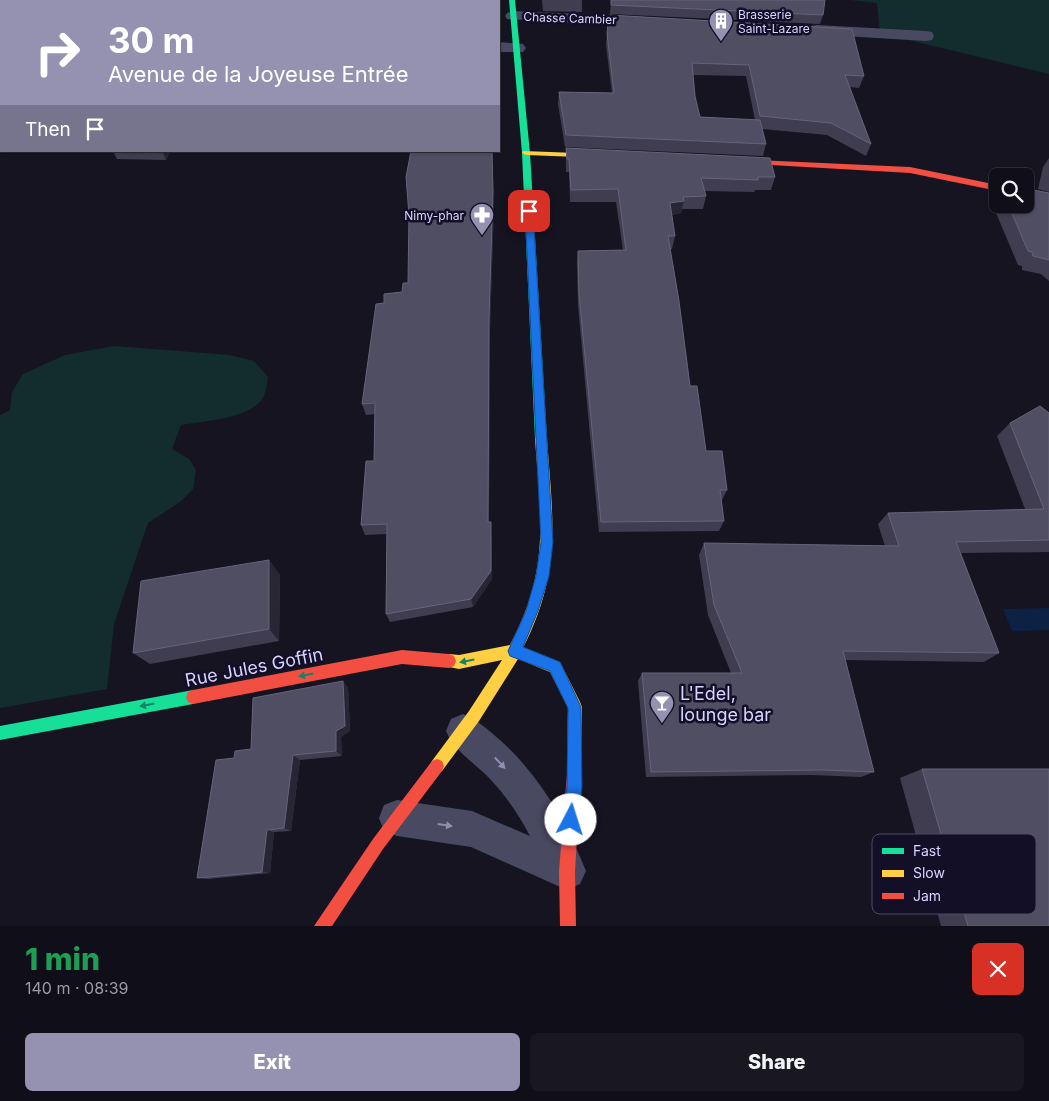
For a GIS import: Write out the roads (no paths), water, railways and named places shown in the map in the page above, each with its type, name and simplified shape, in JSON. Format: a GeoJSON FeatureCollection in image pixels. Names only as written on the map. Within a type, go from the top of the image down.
{"type":"FeatureCollection","features":[{"type":"Feature","properties":{"kind":"main road"},"geometry":{"type":"LineString","coordinates":[[322,926],[397,818],[463,731],[515,651],[532,611],[543,576],[547,542],[526,153],[512,8]]}},
{"type":"Feature","properties":{"kind":"main road"},"geometry":{"type":"LineString","coordinates":[[526,153],[612,156]]}},
{"type":"Feature","properties":{"kind":"main road"},"geometry":{"type":"LineString","coordinates":[[721,160],[910,170],[989,186]]}},
{"type":"Feature","properties":{"kind":"main road"},"geometry":{"type":"LineString","coordinates":[[515,651],[555,666],[574,707],[574,786],[567,871],[568,926]]}},
{"type":"Feature","properties":{"kind":"main road","name":"Rue Jules Goffin"},"geometry":{"type":"LineString","coordinates":[[0,733],[402,657],[459,662],[515,651]]}},
{"type":"Feature","properties":{"kind":"street","name":"Chasse Cambier"},"geometry":{"type":"LineString","coordinates":[[512,8],[660,22]]}},
{"type":"Feature","properties":{"kind":"street"},"geometry":{"type":"LineString","coordinates":[[800,29],[926,36]]}},
{"type":"Feature","properties":{"kind":"street"},"geometry":{"type":"LineString","coordinates":[[500,47],[517,48]]}},
{"type":"Feature","properties":{"kind":"street"},"geometry":{"type":"LineString","coordinates":[[463,731],[497,760],[521,787],[535,807],[567,871]]}},
{"type":"Feature","properties":{"kind":"street"},"geometry":{"type":"LineString","coordinates":[[397,818],[472,829],[567,871]]}},
{"type":"Feature","properties":{"kind":"water"},"geometry":{"type":"Polygon","coordinates":[[[1049,608],[1049,630],[1012,631],[1003,609],[1049,608]]]}},
{"type":"Feature","properties":{"kind":"place","name":"Brasserie Saint-Lazare"},"geometry":{"type":"Point","coordinates":[721,42]}},
{"type":"Feature","properties":{"kind":"place","name":"Nimy-phar"},"geometry":{"type":"Point","coordinates":[482,236]}},
{"type":"Feature","properties":{"kind":"place","name":"L'Edel, lounge bar"},"geometry":{"type":"Point","coordinates":[662,724]}}]}
